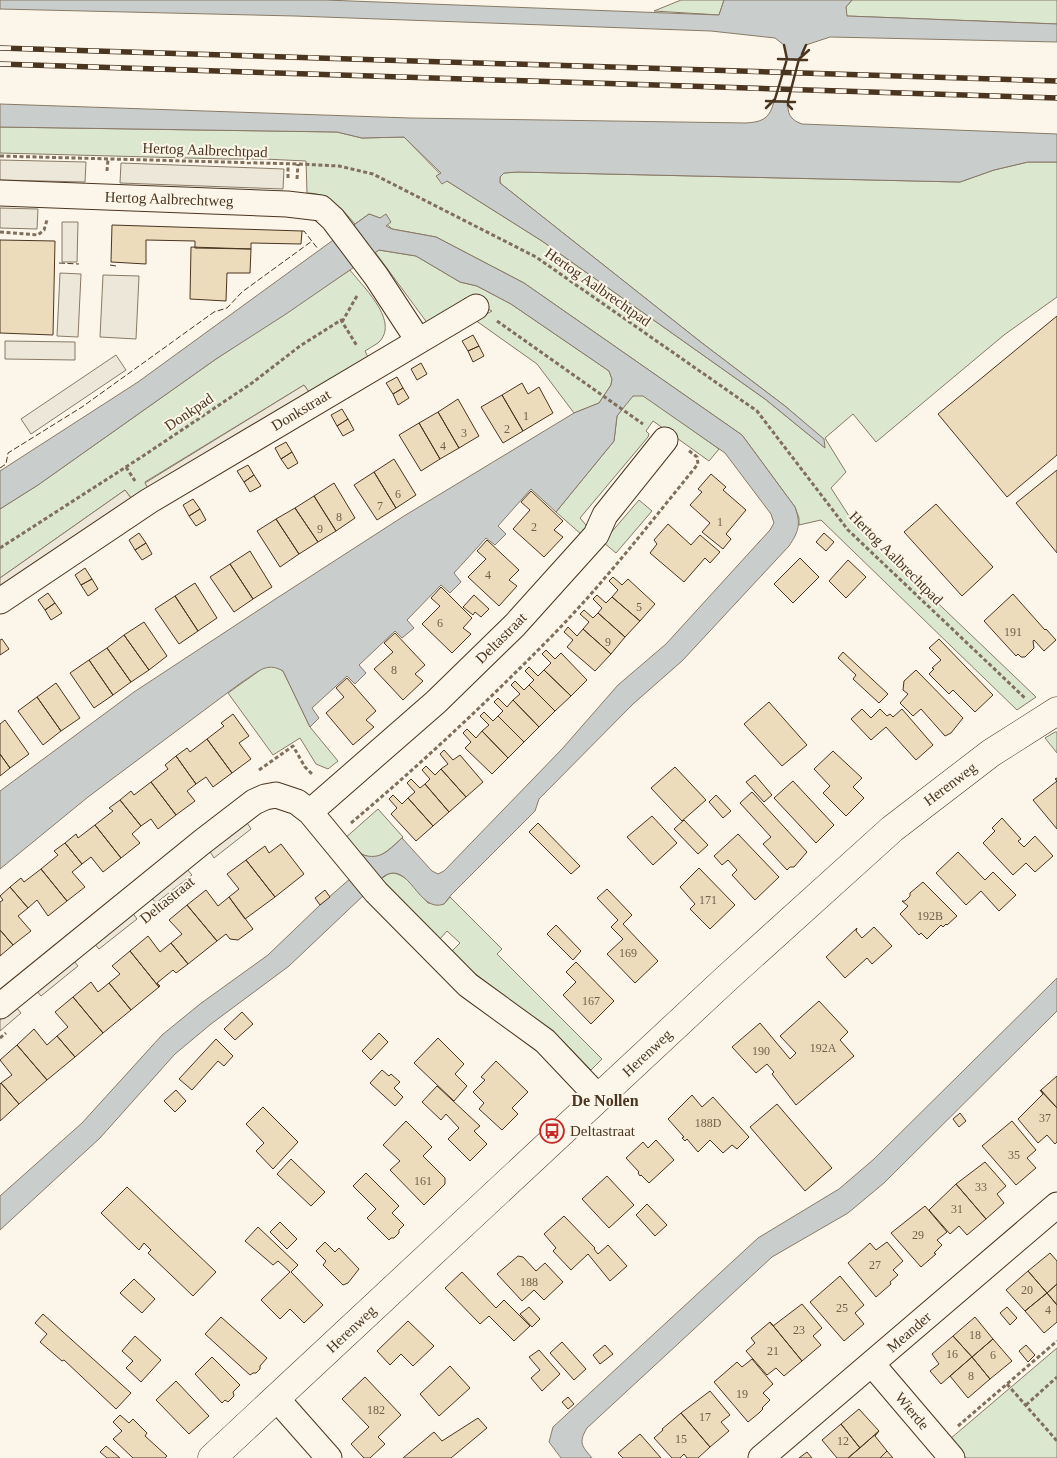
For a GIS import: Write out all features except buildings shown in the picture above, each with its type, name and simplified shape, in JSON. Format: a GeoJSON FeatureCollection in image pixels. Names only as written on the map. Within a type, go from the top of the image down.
{"type":"FeatureCollection","features":[{"type":"Feature","properties":{"kind":"street","name":"Hertog Aalbrechtweg"},"geometry":{"type":"LineString","coordinates":[[0,193],[296,204],[321,208],[333,218],[368,282]]}},
{"type":"Feature","properties":{"kind":"street"},"geometry":{"type":"LineString","coordinates":[[368,282],[418,340]]}},
{"type":"Feature","properties":{"kind":"street","name":"Donkstraat"},"geometry":{"type":"LineString","coordinates":[[0,600],[149,501],[476,306]]}},
{"type":"Feature","properties":{"kind":"street","name":"Deltastraat"},"geometry":{"type":"LineString","coordinates":[[310,812],[436,702],[515,625],[596,535],[605,515],[665,440]]}},
{"type":"Feature","properties":{"kind":"street","name":"Herenweg"},"geometry":{"type":"LineString","coordinates":[[212,1458],[753,954],[892,829],[991,753],[1052,714]]}},
{"type":"Feature","properties":{"kind":"street","name":"Deltastraat"},"geometry":{"type":"LineString","coordinates":[[0,1006],[254,802],[276,795],[297,802],[310,812],[376,892],[468,985],[545,1042],[599,1098]]}},
{"type":"Feature","properties":{"kind":"street","name":"Meander"},"geometry":{"type":"LineString","coordinates":[[761,1458],[1057,1205]]}},
{"type":"Feature","properties":{"kind":"street","name":"Wierde"},"geometry":{"type":"LineString","coordinates":[[872,1364],[945,1450]]}},
{"type":"Feature","properties":{"kind":"street"},"geometry":{"type":"LineString","coordinates":[[276,1398],[329,1458]]}},
{"type":"Feature","properties":{"kind":"path","name":"Hertog Aalbrechtpad"},"geometry":{"type":"LineString","coordinates":[[0,156],[288,164],[346,168],[367,172],[387,180],[536,257],[757,411],[848,530],[1029,701],[1052,714]]}},
{"type":"Feature","properties":{"kind":"path"},"geometry":{"type":"LineString","coordinates":[[0,232],[38,235],[44,230],[46,221],[52,217]]}},
{"type":"Feature","properties":{"kind":"path"},"geometry":{"type":"LineString","coordinates":[[368,282],[342,322],[371,368]]}},
{"type":"Feature","properties":{"kind":"path"},"geometry":{"type":"LineString","coordinates":[[476,306],[627,412]]}},
{"type":"Feature","properties":{"kind":"path","name":"Donkpad"},"geometry":{"type":"LineString","coordinates":[[0,548],[252,383],[300,346],[340,320],[342,322]]}},
{"type":"Feature","properties":{"kind":"path"},"geometry":{"type":"LineString","coordinates":[[0,1038],[11,1029]]}},
{"type":"Feature","properties":{"kind":"path"},"geometry":{"type":"LineString","coordinates":[[945,1450],[1007,1384],[1057,1341]]}},
{"type":"Feature","properties":{"kind":"path"},"geometry":{"type":"LineString","coordinates":[[1026,1405],[1057,1377]]}},
{"type":"Feature","properties":{"kind":"path"},"geometry":{"type":"LineString","coordinates":[[1007,1384],[1057,1441]]}},
{"type":"Feature","properties":{"kind":"green space"},"geometry":{"type":"Polygon","coordinates":[[[681,0],[724,0],[719,15],[654,11],[681,0]]]}},
{"type":"Feature","properties":{"kind":"green space"},"geometry":{"type":"Polygon","coordinates":[[[852,0],[1057,0],[1057,24],[846,16],[846,7],[852,0]]]}},
{"type":"Feature","properties":{"kind":"green space"},"geometry":{"type":"Polygon","coordinates":[[[0,127],[337,132],[362,138],[404,137],[447,181],[542,241],[765,399],[824,447],[823,439],[785,406],[702,343],[500,183],[500,177],[504,173],[518,172],[960,182],[994,170],[1028,162],[1057,162],[1057,297],[1004,335],[876,442],[853,414],[825,438],[846,472],[831,488],[853,522],[1036,697],[1017,710],[821,520],[799,525],[799,518],[795,507],[742,435],[524,283],[436,237],[392,229],[380,218],[369,214],[355,224],[339,207],[328,199],[307,193],[306,161],[0,153],[0,127]]]}},
{"type":"Feature","properties":{"kind":"green space"},"geometry":{"type":"Polygon","coordinates":[[[379,250],[416,256],[460,282],[477,286],[511,304],[609,371],[612,379],[611,385],[599,403],[574,413],[537,364],[475,320],[492,311],[465,298],[453,311],[428,324],[375,252],[379,250]]]}},
{"type":"Feature","properties":{"kind":"green space"},"geometry":{"type":"Polygon","coordinates":[[[350,270],[371,295],[383,315],[384,335],[378,343],[365,351],[368,357],[309,392],[304,385],[145,482],[149,490],[131,498],[125,490],[0,578],[0,509],[38,485],[216,359],[350,270]]]}},
{"type":"Feature","properties":{"kind":"green space"},"geometry":{"type":"Polygon","coordinates":[[[643,395],[719,449],[709,461],[653,421],[646,431],[649,434],[648,437],[580,518],[587,528],[582,535],[556,512],[614,441],[617,416],[630,397],[643,395]]]}},
{"type":"Feature","properties":{"kind":"green space"},"geometry":{"type":"Polygon","coordinates":[[[639,500],[652,511],[616,553],[603,542],[639,500]]]}},
{"type":"Feature","properties":{"kind":"green space"},"geometry":{"type":"Polygon","coordinates":[[[266,666],[275,666],[283,671],[310,727],[338,761],[328,769],[316,764],[300,738],[273,755],[228,693],[266,666]]]}},
{"type":"Feature","properties":{"kind":"green space"},"geometry":{"type":"Polygon","coordinates":[[[1057,732],[1057,753],[1045,738],[1057,732]]]}},
{"type":"Feature","properties":{"kind":"green space"},"geometry":{"type":"Polygon","coordinates":[[[378,809],[403,837],[380,855],[368,857],[353,848],[344,839],[378,809]]]}},
{"type":"Feature","properties":{"kind":"green space"},"geometry":{"type":"Polygon","coordinates":[[[393,873],[404,877],[428,903],[444,904],[450,897],[502,949],[497,954],[602,1059],[591,1070],[558,1036],[529,1016],[464,965],[451,952],[460,943],[447,931],[439,940],[381,879],[393,873]]]}},
{"type":"Feature","properties":{"kind":"green space"},"geometry":{"type":"Polygon","coordinates":[[[1057,1348],[1057,1458],[966,1458],[950,1439],[1057,1348]]]}},
{"type":"Feature","properties":{"kind":"shaded area"},"geometry":{"type":"Polygon","coordinates":[[[0,0],[325,0],[719,15],[724,0],[852,0],[846,7],[847,16],[1057,24],[1057,42],[830,37],[806,45],[799,59],[787,59],[784,45],[775,38],[711,31],[295,16],[0,9],[0,0]]]}},
{"type":"Feature","properties":{"kind":"shaded area"},"geometry":{"type":"Polygon","coordinates":[[[774,101],[788,101],[790,116],[802,124],[1057,134],[1057,162],[1028,162],[994,170],[960,182],[518,172],[504,173],[500,177],[500,183],[702,343],[785,406],[824,439],[825,448],[765,399],[542,241],[447,181],[442,184],[436,176],[441,173],[404,137],[362,138],[337,132],[0,127],[0,104],[410,118],[746,123],[757,122],[765,118],[774,101]]]}},
{"type":"Feature","properties":{"kind":"shaded area"},"geometry":{"type":"Polygon","coordinates":[[[0,160],[86,162],[85,182],[0,180],[0,160]]]}},
{"type":"Feature","properties":{"kind":"shaded area"},"geometry":{"type":"Polygon","coordinates":[[[121,163],[284,169],[283,189],[120,183],[121,163]]]}},
{"type":"Feature","properties":{"kind":"shaded area"},"geometry":{"type":"Polygon","coordinates":[[[0,208],[38,209],[37,229],[0,228],[0,208]]]}},
{"type":"Feature","properties":{"kind":"shaded area"},"geometry":{"type":"Polygon","coordinates":[[[369,214],[380,218],[386,214],[391,222],[386,226],[392,229],[436,237],[524,283],[742,435],[795,507],[798,518],[797,532],[789,546],[682,661],[633,704],[539,799],[535,811],[444,904],[435,905],[427,902],[408,880],[401,875],[393,873],[384,876],[289,966],[211,1024],[175,1054],[100,1138],[0,1230],[0,1196],[82,1123],[162,1035],[200,1004],[268,955],[320,905],[367,864],[358,853],[365,856],[377,856],[387,851],[402,838],[432,871],[438,874],[444,871],[562,749],[618,685],[666,644],[770,530],[774,523],[771,514],[725,453],[643,396],[633,396],[617,416],[614,441],[556,512],[531,489],[498,526],[506,534],[495,545],[486,538],[454,573],[461,582],[450,593],[441,585],[407,620],[414,628],[402,638],[395,631],[359,665],[366,673],[355,684],[347,676],[312,708],[319,718],[310,727],[283,671],[272,667],[262,669],[88,797],[0,869],[0,791],[134,692],[277,598],[404,516],[574,413],[599,403],[611,385],[612,379],[609,371],[511,304],[477,286],[460,282],[416,256],[379,250],[286,314],[216,359],[38,485],[0,509],[0,471],[138,382],[369,214]]]}},
{"type":"Feature","properties":{"kind":"shaded area"},"geometry":{"type":"Polygon","coordinates":[[[62,222],[78,222],[77,262],[62,262],[62,222]]]}},
{"type":"Feature","properties":{"kind":"shaded area"},"geometry":{"type":"Polygon","coordinates":[[[60,273],[81,274],[78,337],[57,336],[60,273]]]}},
{"type":"Feature","properties":{"kind":"shaded area"},"geometry":{"type":"Polygon","coordinates":[[[103,275],[139,276],[136,339],[100,337],[103,275]]]}},
{"type":"Feature","properties":{"kind":"shaded area"},"geometry":{"type":"Polygon","coordinates":[[[5,341],[75,342],[75,360],[5,359],[5,341]]]}},
{"type":"Feature","properties":{"kind":"shaded area"},"geometry":{"type":"Polygon","coordinates":[[[116,355],[126,370],[31,434],[21,419],[116,355]]]}},
{"type":"Feature","properties":{"kind":"shaded area"},"geometry":{"type":"Polygon","coordinates":[[[304,385],[309,392],[149,490],[145,483],[304,385]]]}},
{"type":"Feature","properties":{"kind":"shaded area"},"geometry":{"type":"Polygon","coordinates":[[[125,490],[131,498],[0,591],[0,578],[125,490]]]}},
{"type":"Feature","properties":{"kind":"shaded area"},"geometry":{"type":"Polygon","coordinates":[[[246,821],[251,829],[214,858],[209,850],[246,821]]]}},
{"type":"Feature","properties":{"kind":"shaded area"},"geometry":{"type":"Polygon","coordinates":[[[186,868],[192,875],[156,903],[150,896],[186,868]]]}},
{"type":"Feature","properties":{"kind":"shaded area"},"geometry":{"type":"Polygon","coordinates":[[[132,912],[137,919],[99,949],[93,942],[132,912]]]}},
{"type":"Feature","properties":{"kind":"shaded area"},"geometry":{"type":"Polygon","coordinates":[[[73,960],[78,966],[41,996],[36,990],[73,960]]]}},
{"type":"Feature","properties":{"kind":"shaded area"},"geometry":{"type":"Polygon","coordinates":[[[1057,978],[1057,1011],[884,1183],[848,1213],[772,1257],[587,1428],[582,1444],[592,1458],[561,1458],[549,1442],[553,1427],[758,1238],[839,1189],[874,1159],[1057,978]]]}},
{"type":"Feature","properties":{"kind":"shaded area"},"geometry":{"type":"Polygon","coordinates":[[[16,1007],[21,1013],[0,1031],[0,1020],[16,1007]]]}},
{"type":"Feature","properties":{"kind":"railway"},"geometry":{"type":"LineString","coordinates":[[0,48],[1057,81]]}},
{"type":"Feature","properties":{"kind":"railway"},"geometry":{"type":"LineString","coordinates":[[0,64],[1057,98]]}},
{"type":"Feature","properties":{"kind":"fence"},"geometry":{"type":"LineString","coordinates":[[302,231],[318,249]]}},
{"type":"Feature","properties":{"kind":"fence"},"geometry":{"type":"LineString","coordinates":[[0,468],[6,464],[8,453],[82,407],[214,312],[227,308],[242,292],[312,241]]}},
{"type":"Feature","properties":{"kind":"fence"},"geometry":{"type":"LineString","coordinates":[[59,263],[79,264]]}},
{"type":"Feature","properties":{"kind":"fence"},"geometry":{"type":"LineString","coordinates":[[110,265],[116,266]]}},
{"type":"Feature","properties":{"kind":"wall"},"geometry":{"type":"LineString","coordinates":[[766,108],[775,99],[787,59],[784,45]]}},
{"type":"Feature","properties":{"kind":"wall"},"geometry":{"type":"LineString","coordinates":[[802,54],[806,45]]}},
{"type":"Feature","properties":{"kind":"wall"},"geometry":{"type":"LineString","coordinates":[[792,109],[788,105],[788,101],[799,59],[809,50]]}},
{"type":"Feature","properties":{"kind":"wall"},"geometry":{"type":"LineString","coordinates":[[778,59],[807,60]]}},
{"type":"Feature","properties":{"kind":"wall"},"geometry":{"type":"LineString","coordinates":[[766,101],[795,102]]}},
{"type":"Feature","properties":{"kind":"place","name":"Deltastraat"},"geometry":{"type":"Point","coordinates":[552,1131]}},
{"type":"Feature","properties":{"kind":"district","name":"De Nollen"},"geometry":{"type":"Point","coordinates":[605,1100]}}]}
